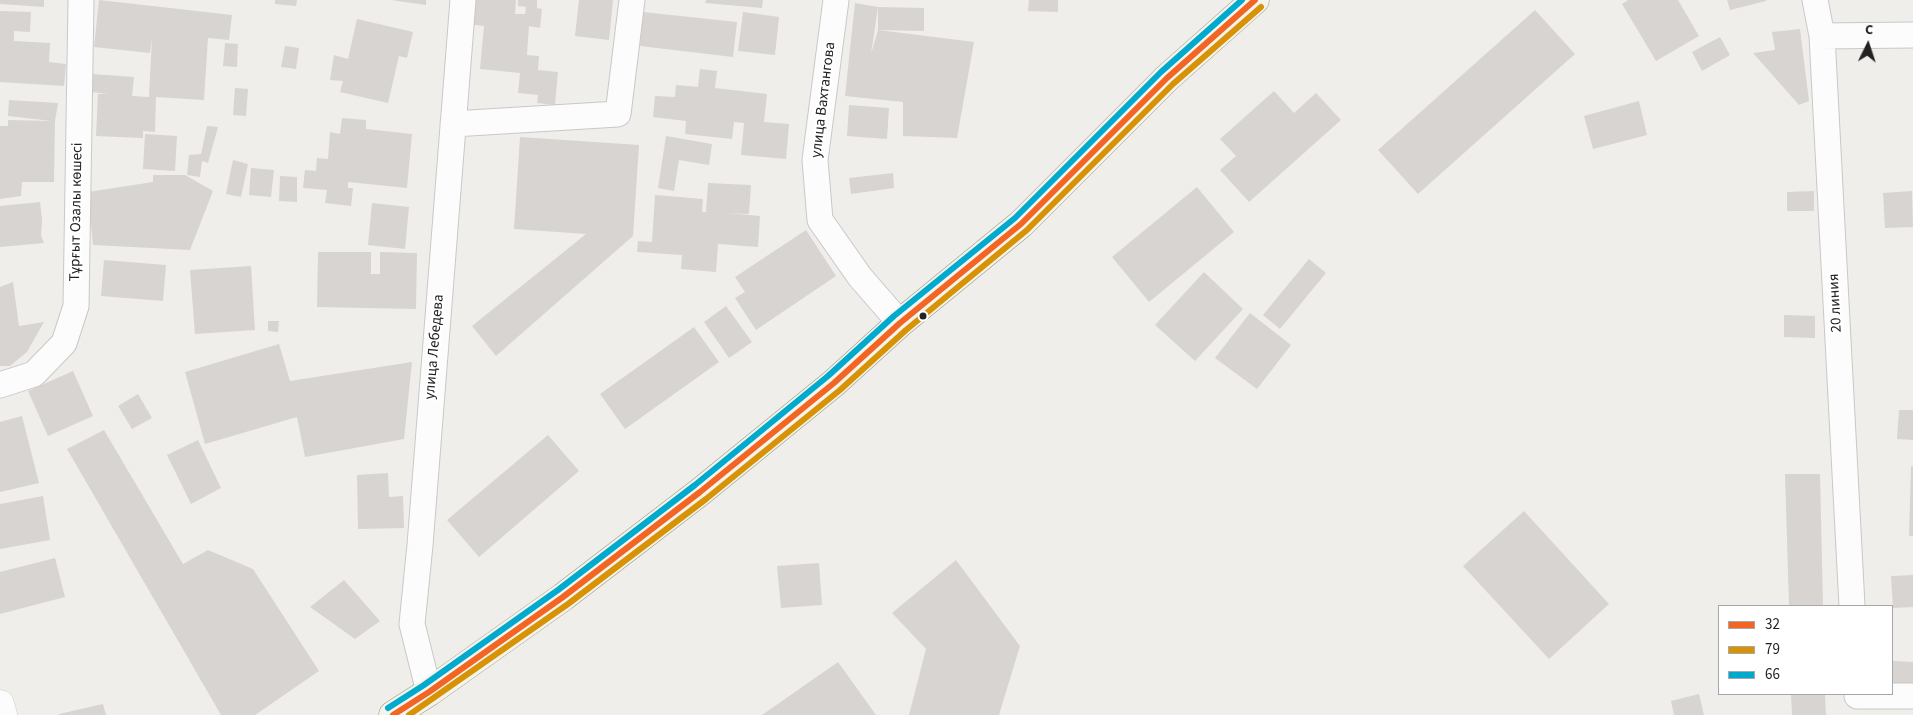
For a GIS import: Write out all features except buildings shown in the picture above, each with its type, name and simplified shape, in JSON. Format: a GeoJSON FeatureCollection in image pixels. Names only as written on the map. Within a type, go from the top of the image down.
{"type":"FeatureCollection","features":[{"type":"Feature","properties":{"kind":"main road"},"geometry":{"type":"LineString","coordinates":[[393,715],[429,692],[563,597],[700,492],[834,383],[900,323],[1021,224],[1167,78],[1255,0]]}},
{"type":"Feature","properties":{"kind":"street","name":"Тұрғыт Озалы көшесі"},"geometry":{"type":"LineString","coordinates":[[0,385],[34,374],[64,343],[76,306],[81,0]]}},
{"type":"Feature","properties":{"kind":"street","name":"улица Лебедева"},"geometry":{"type":"LineString","coordinates":[[429,692],[412,624],[463,0]]}},
{"type":"Feature","properties":{"kind":"street"},"geometry":{"type":"LineString","coordinates":[[453,124],[618,114],[632,0]]}},
{"type":"Feature","properties":{"kind":"street","name":"улица Вахтангова"},"geometry":{"type":"LineString","coordinates":[[836,0],[816,160],[820,220],[860,278],[900,323]]}},
{"type":"Feature","properties":{"kind":"street","name":"20 линия"},"geometry":{"type":"LineString","coordinates":[[1815,0],[1822,36],[1852,605]]}},
{"type":"Feature","properties":{"kind":"street"},"geometry":{"type":"LineString","coordinates":[[1822,36],[1913,35]]}},
{"type":"Feature","properties":{"kind":"street"},"geometry":{"type":"LineString","coordinates":[[1857,702],[1913,696]]}},
{"type":"Feature","properties":{"kind":"street"},"geometry":{"type":"LineString","coordinates":[[0,704],[3,715]]}},
{"type":"Feature","properties":{"kind":"transit line","name":"66"},"geometry":{"type":"LineString","coordinates":[[388,708],[424,685],[558,590],[695,485],[828,376],[894,316],[1015,218],[1161,72],[1242,0]]}},
{"type":"Feature","properties":{"kind":"transit line","name":"32"},"geometry":{"type":"LineString","coordinates":[[393,715],[429,692],[563,597],[700,492],[834,383],[900,323],[1021,224],[1167,78],[1255,0]]}},
{"type":"Feature","properties":{"kind":"transit line","name":"79"},"geometry":{"type":"LineString","coordinates":[[409,715],[568,604],[706,499],[840,390],[906,330],[1027,230],[1173,84],[1261,7]]}}]}
